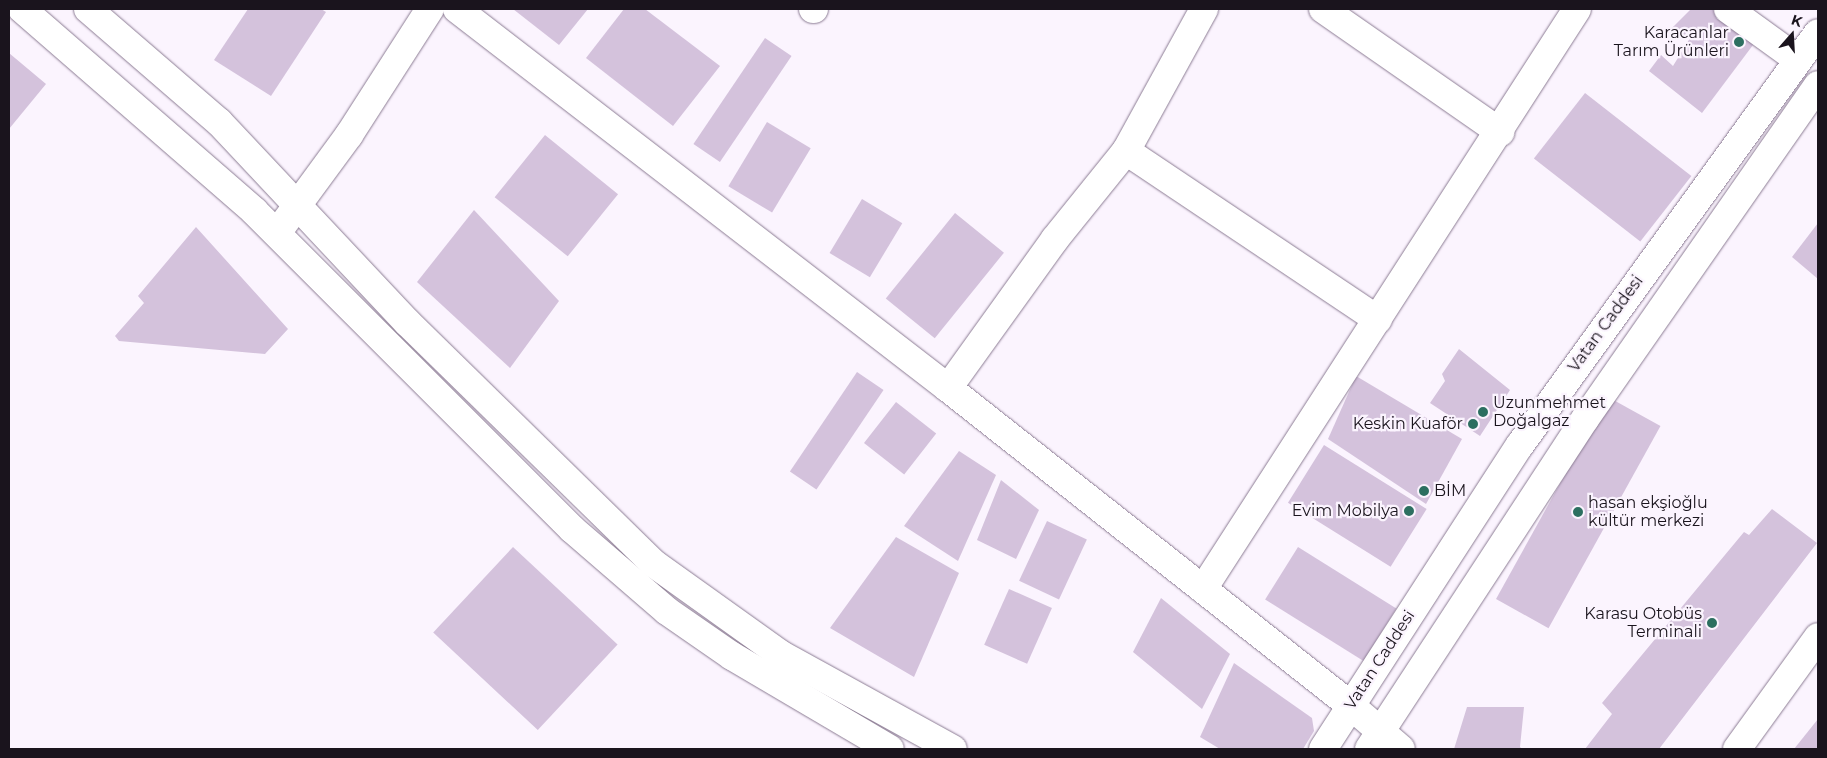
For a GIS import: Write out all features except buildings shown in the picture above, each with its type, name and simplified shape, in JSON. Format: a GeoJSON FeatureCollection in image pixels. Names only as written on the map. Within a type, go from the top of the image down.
{"type":"FeatureCollection","features":[{"type":"Feature","properties":{"kind":"main road"},"geometry":{"type":"LineString","coordinates":[[22,9],[277,233],[572,529],[667,612],[740,661],[890,749]]}},
{"type":"Feature","properties":{"kind":"main road"},"geometry":{"type":"LineString","coordinates":[[88,9],[219,122],[408,323],[653,562],[780,654],[953,749]]}},
{"type":"Feature","properties":{"kind":"main road"},"geometry":{"type":"LineString","coordinates":[[277,233],[349,135],[430,9]]}},
{"type":"Feature","properties":{"kind":"main road"},"geometry":{"type":"LineString","coordinates":[[457,9],[948,388],[1350,705],[1375,740],[1401,749]]}},
{"type":"Feature","properties":{"kind":"main road"},"geometry":{"type":"LineString","coordinates":[[948,388],[1055,239],[1126,151],[1204,9]]}},
{"type":"Feature","properties":{"kind":"main road"},"geometry":{"type":"LineString","coordinates":[[1323,9],[1500,132]]}},
{"type":"Feature","properties":{"kind":"main road"},"geometry":{"type":"LineString","coordinates":[[1203,589],[1500,132],[1577,9]]}},
{"type":"Feature","properties":{"kind":"main road"},"geometry":{"type":"LineString","coordinates":[[1728,9],[1808,67]]}},
{"type":"Feature","properties":{"kind":"main road","name":"Vatan Caddesi"},"geometry":{"type":"LineString","coordinates":[[1323,749],[1520,445],[1808,67],[1818,33]]}},
{"type":"Feature","properties":{"kind":"main road"},"geometry":{"type":"LineString","coordinates":[[1375,740],[1586,419],[1818,85]]}},
{"type":"Feature","properties":{"kind":"main road"},"geometry":{"type":"LineString","coordinates":[[1126,151],[1378,320]]}},
{"type":"Feature","properties":{"kind":"main road"},"geometry":{"type":"LineString","coordinates":[[1737,749],[1818,636]]}},
{"type":"Feature","properties":{"kind":"place","name":"Karacanlar Tarım Ürünleri"},"geometry":{"type":"Point","coordinates":[1739,42]}},
{"type":"Feature","properties":{"kind":"place","name":"Uzunmehmet Doğalgaz"},"geometry":{"type":"Point","coordinates":[1483,412]}},
{"type":"Feature","properties":{"kind":"place","name":"Keskin Kuaför"},"geometry":{"type":"Point","coordinates":[1473,424]}},
{"type":"Feature","properties":{"kind":"place","name":"BİM"},"geometry":{"type":"Point","coordinates":[1424,491]}},
{"type":"Feature","properties":{"kind":"place","name":"Evim Mobilya"},"geometry":{"type":"Point","coordinates":[1409,511]}},
{"type":"Feature","properties":{"kind":"place","name":"hasan ekşioğlu kültür merkezi"},"geometry":{"type":"Point","coordinates":[1578,512]}},
{"type":"Feature","properties":{"kind":"place","name":"Karasu Otobüs Terminali"},"geometry":{"type":"Point","coordinates":[1712,623]}}]}
